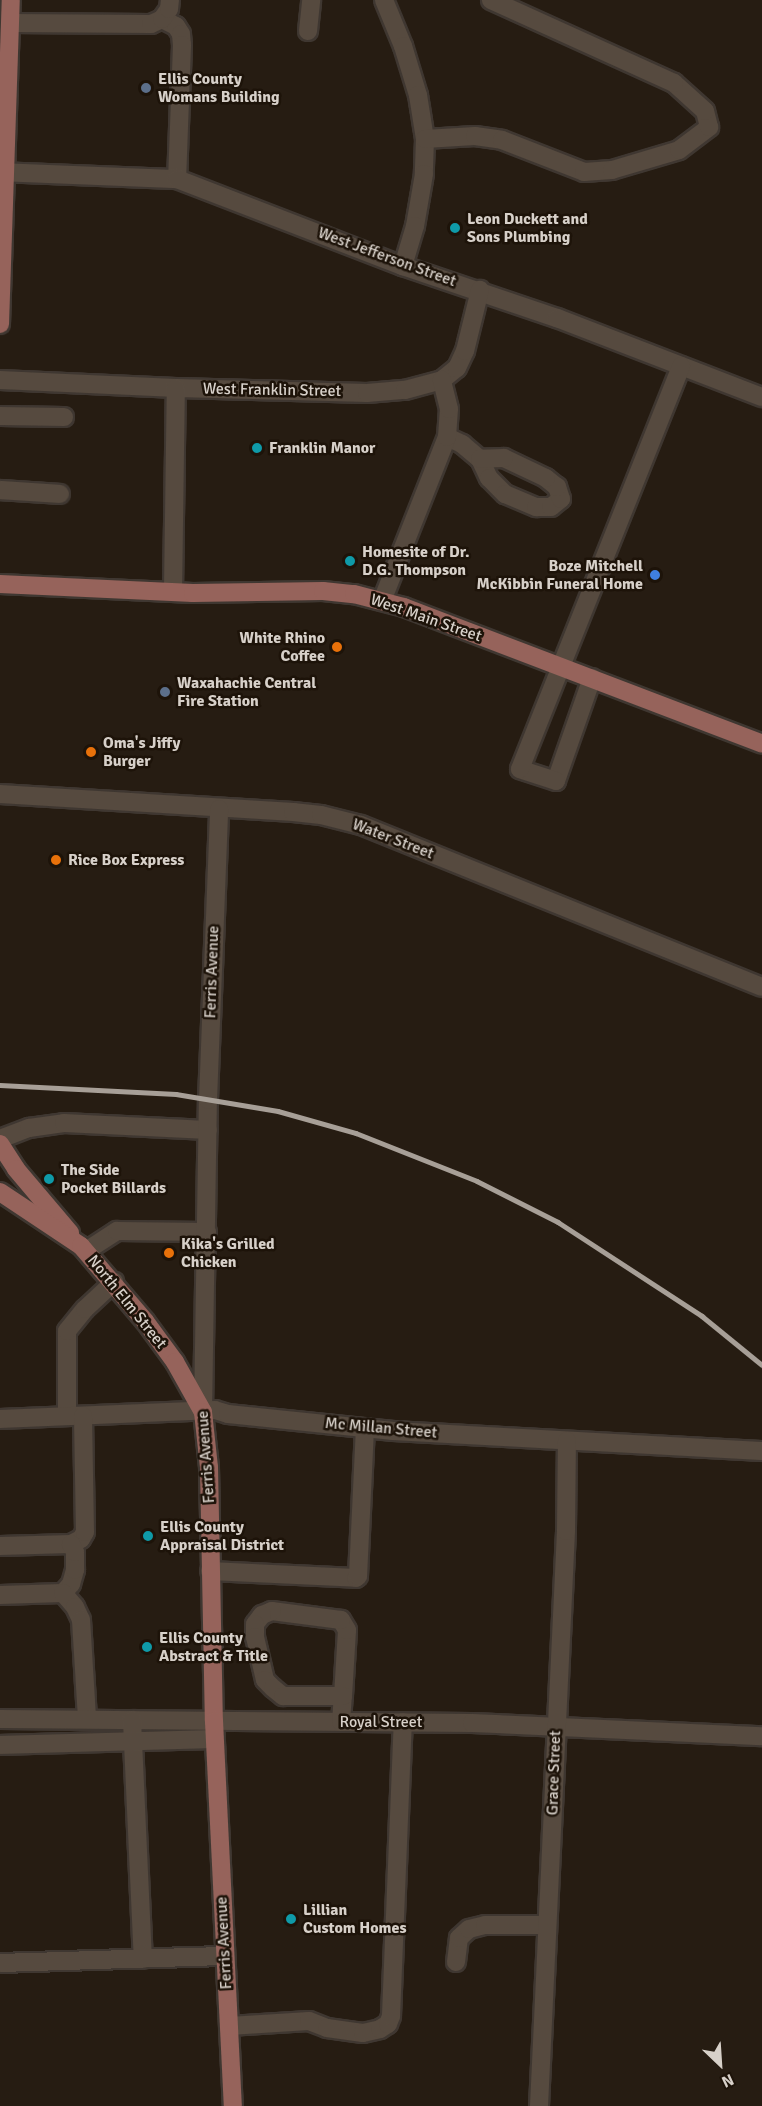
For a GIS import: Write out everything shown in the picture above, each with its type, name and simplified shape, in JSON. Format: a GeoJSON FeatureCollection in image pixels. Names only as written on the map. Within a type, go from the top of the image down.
{"type":"FeatureCollection","features":[{"type":"Feature","properties":{"kind":"main road"},"geometry":{"type":"LineString","coordinates":[[0,324],[4,78],[11,0]]}},
{"type":"Feature","properties":{"kind":"main road","name":"West Main Street"},"geometry":{"type":"LineString","coordinates":[[0,584],[173,592],[323,591],[354,594],[382,601],[560,665],[762,744]]}},
{"type":"Feature","properties":{"kind":"main road"},"geometry":{"type":"LineString","coordinates":[[0,1144],[16,1169],[84,1248]]}},
{"type":"Feature","properties":{"kind":"main road","name":"North Elm Street"},"geometry":{"type":"LineString","coordinates":[[0,1192],[84,1248],[114,1282],[175,1362],[203,1412]]}},
{"type":"Feature","properties":{"kind":"main road","name":"Ferris Avenue"},"geometry":{"type":"LineString","coordinates":[[203,1412],[209,1467],[214,1730],[232,2106]]}},
{"type":"Feature","properties":{"kind":"street"},"geometry":{"type":"LineString","coordinates":[[10,23],[138,26],[162,19],[169,9],[170,0]]}},
{"type":"Feature","properties":{"kind":"street"},"geometry":{"type":"LineString","coordinates":[[308,31],[311,0]]}},
{"type":"Feature","properties":{"kind":"street"},"geometry":{"type":"LineString","coordinates":[[384,0],[418,95],[425,139],[424,174],[415,226],[403,266]]}},
{"type":"Feature","properties":{"kind":"street"},"geometry":{"type":"LineString","coordinates":[[425,139],[475,136],[502,140],[584,172],[612,170],[679,150],[709,127],[705,111],[674,83],[491,0]]}},
{"type":"Feature","properties":{"kind":"street"},"geometry":{"type":"LineString","coordinates":[[162,19],[176,26],[181,34],[177,179]]}},
{"type":"Feature","properties":{"kind":"street","name":"West Jefferson Street"},"geometry":{"type":"LineString","coordinates":[[3,172],[177,179],[403,266],[480,290],[762,398]]}},
{"type":"Feature","properties":{"kind":"street"},"geometry":{"type":"LineString","coordinates":[[382,601],[447,437],[449,409],[442,380],[457,368],[465,351],[480,290]]}},
{"type":"Feature","properties":{"kind":"street"},"geometry":{"type":"LineString","coordinates":[[592,678],[556,781],[520,769],[681,366]]}},
{"type":"Feature","properties":{"kind":"street","name":"West Franklin Street"},"geometry":{"type":"LineString","coordinates":[[0,380],[367,393],[405,390],[442,380]]}},
{"type":"Feature","properties":{"kind":"street"},"geometry":{"type":"LineString","coordinates":[[173,592],[176,388]]}},
{"type":"Feature","properties":{"kind":"street"},"geometry":{"type":"LineString","coordinates":[[0,416],[64,417]]}},
{"type":"Feature","properties":{"kind":"street"},"geometry":{"type":"LineString","coordinates":[[447,437],[480,459]]}},
{"type":"Feature","properties":{"kind":"street"},"geometry":{"type":"LineString","coordinates":[[0,490],[60,494]]}},
{"type":"Feature","properties":{"kind":"street","name":"Water Street"},"geometry":{"type":"LineString","coordinates":[[0,794],[321,815],[361,825],[762,987]]}},
{"type":"Feature","properties":{"kind":"street","name":"Ferris Avenue"},"geometry":{"type":"LineString","coordinates":[[203,1412],[208,1130],[219,808]]}},
{"type":"Feature","properties":{"kind":"street"},"geometry":{"type":"LineString","coordinates":[[0,1139],[29,1128],[64,1123],[208,1130]]}},
{"type":"Feature","properties":{"kind":"street"},"geometry":{"type":"LineString","coordinates":[[84,1248],[117,1231],[207,1232]]}},
{"type":"Feature","properties":{"kind":"street"},"geometry":{"type":"LineString","coordinates":[[0,1546],[71,1544],[81,1539],[86,1532],[68,1331],[85,1309],[114,1282]]}},
{"type":"Feature","properties":{"kind":"street","name":"Mc Millan Street"},"geometry":{"type":"LineString","coordinates":[[0,1419],[215,1410],[228,1414],[365,1428],[762,1451]]}},
{"type":"Feature","properties":{"kind":"street"},"geometry":{"type":"LineString","coordinates":[[210,1571],[356,1578],[360,1574],[365,1428]]}},
{"type":"Feature","properties":{"kind":"street","name":"Grace Street"},"geometry":{"type":"LineString","coordinates":[[539,2106],[566,1531],[567,1441]]}},
{"type":"Feature","properties":{"kind":"street"},"geometry":{"type":"LineString","coordinates":[[0,1595],[63,1593],[71,1584],[75,1570],[75,1552],[71,1544]]}},
{"type":"Feature","properties":{"kind":"street"},"geometry":{"type":"LineString","coordinates":[[63,1593],[75,1607],[81,1620],[87,1719]]}},
{"type":"Feature","properties":{"kind":"street"},"geometry":{"type":"LineString","coordinates":[[341,1722],[343,1696],[347,1630],[341,1620],[272,1611],[262,1615],[255,1624],[255,1637],[265,1680],[283,1696],[343,1696]]}},
{"type":"Feature","properties":{"kind":"street"},"geometry":{"type":"LineString","coordinates":[[283,1696],[284,1722]]}},
{"type":"Feature","properties":{"kind":"street","name":"Royal Street"},"geometry":{"type":"LineString","coordinates":[[0,1719],[132,1720],[214,1730],[284,1722],[403,1722],[556,1726],[762,1736]]}},
{"type":"Feature","properties":{"kind":"street"},"geometry":{"type":"LineString","coordinates":[[132,1720],[143,1959]]}},
{"type":"Feature","properties":{"kind":"street"},"geometry":{"type":"LineString","coordinates":[[229,2026],[309,2021],[327,2028],[363,2033],[388,2024],[391,2016],[403,1722]]}},
{"type":"Feature","properties":{"kind":"street"},"geometry":{"type":"LineString","coordinates":[[0,1745],[133,1741],[214,1730]]}},
{"type":"Feature","properties":{"kind":"street"},"geometry":{"type":"LineString","coordinates":[[456,1962],[459,1938],[469,1929],[484,1925],[547,1925]]}},
{"type":"Feature","properties":{"kind":"street"},"geometry":{"type":"LineString","coordinates":[[0,1963],[225,1956]]}},
{"type":"Feature","properties":{"kind":"railway"},"geometry":{"type":"LineString","coordinates":[[0,1085],[176,1094],[278,1111],[356,1133],[477,1181],[558,1222],[702,1316],[762,1365]]}},
{"type":"Feature","properties":{"kind":"place","name":"Ellis County Womans Building"},"geometry":{"type":"Point","coordinates":[146,88]}},
{"type":"Feature","properties":{"kind":"place","name":"Leon Duckett and Sons Plumbing"},"geometry":{"type":"Point","coordinates":[455,228]}},
{"type":"Feature","properties":{"kind":"place","name":"Franklin Manor"},"geometry":{"type":"Point","coordinates":[257,448]}},
{"type":"Feature","properties":{"kind":"place","name":"Homesite of Dr. D.G. Thompson"},"geometry":{"type":"Point","coordinates":[350,561]}},
{"type":"Feature","properties":{"kind":"place","name":"Boze Mitchell McKibbin Funeral Home"},"geometry":{"type":"Point","coordinates":[655,575]}},
{"type":"Feature","properties":{"kind":"place","name":"White Rhino Coffee"},"geometry":{"type":"Point","coordinates":[337,647]}},
{"type":"Feature","properties":{"kind":"place","name":"Waxahachie Central Fire Station"},"geometry":{"type":"Point","coordinates":[165,692]}},
{"type":"Feature","properties":{"kind":"place","name":"Oma's Jiffy Burger"},"geometry":{"type":"Point","coordinates":[91,752]}},
{"type":"Feature","properties":{"kind":"place","name":"Rice Box Express"},"geometry":{"type":"Point","coordinates":[56,860]}},
{"type":"Feature","properties":{"kind":"place","name":"The Side Pocket Billards"},"geometry":{"type":"Point","coordinates":[49,1179]}},
{"type":"Feature","properties":{"kind":"place","name":"Kika's Grilled Chicken"},"geometry":{"type":"Point","coordinates":[169,1253]}},
{"type":"Feature","properties":{"kind":"place","name":"Ellis County Appraisal District"},"geometry":{"type":"Point","coordinates":[148,1536]}},
{"type":"Feature","properties":{"kind":"place","name":"Ellis County Abstract & Title"},"geometry":{"type":"Point","coordinates":[147,1647]}},
{"type":"Feature","properties":{"kind":"place","name":"Lillian Custom Homes"},"geometry":{"type":"Point","coordinates":[291,1919]}}]}
